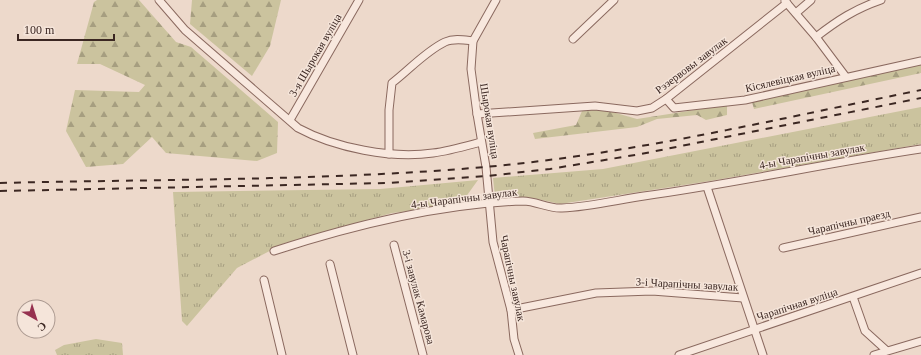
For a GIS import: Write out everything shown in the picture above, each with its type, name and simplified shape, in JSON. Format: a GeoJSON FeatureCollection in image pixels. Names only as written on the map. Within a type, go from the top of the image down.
{"type":"FeatureCollection","features":[{"type":"Feature","properties":{"kind":"street"},"geometry":{"type":"LineString","coordinates":[[158,0],[185,30],[298,128],[311,135],[335,143],[389,154],[433,154],[481,142]]}},
{"type":"Feature","properties":{"kind":"street","name":"3-я Шырокая вуліца"},"geometry":{"type":"LineString","coordinates":[[290,120],[359,0]]}},
{"type":"Feature","properties":{"kind":"street","name":"Шырокая вуліца"},"geometry":{"type":"LineString","coordinates":[[488,204],[487,171],[481,142],[471,69],[473,41],[496,0]]}},
{"type":"Feature","properties":{"kind":"street"},"geometry":{"type":"LineString","coordinates":[[573,39],[614,0]]}},
{"type":"Feature","properties":{"kind":"street"},"geometry":{"type":"LineString","coordinates":[[796,13],[811,0]]}},
{"type":"Feature","properties":{"kind":"street"},"geometry":{"type":"LineString","coordinates":[[816,37],[838,19],[861,7],[881,0]]}},
{"type":"Feature","properties":{"kind":"street"},"geometry":{"type":"LineString","coordinates":[[786,2],[816,37],[846,77]]}},
{"type":"Feature","properties":{"kind":"street","name":"Рэзервовы завулак"},"geometry":{"type":"LineString","coordinates":[[477,114],[595,106],[637,111],[652,108],[666,100],[786,2]]}},
{"type":"Feature","properties":{"kind":"street"},"geometry":{"type":"LineString","coordinates":[[389,154],[389,110],[392,83],[426,55],[445,42],[457,39],[473,41]]}},
{"type":"Feature","properties":{"kind":"street","name":"Кісялевіцкая вуліца"},"geometry":{"type":"LineString","coordinates":[[666,100],[674,108],[745,100],[921,61]]}},
{"type":"Feature","properties":{"kind":"street","name":"4-ы Чарапічны завулак"},"geometry":{"type":"LineString","coordinates":[[274,251],[336,231],[372,222],[421,213],[488,204],[525,201],[560,209],[708,187],[842,161],[921,149]]}},
{"type":"Feature","properties":{"kind":"street"},"geometry":{"type":"LineString","coordinates":[[708,187],[762,355]]}},
{"type":"Feature","properties":{"kind":"street","name":"Чарапічны завулак"},"geometry":{"type":"LineString","coordinates":[[488,204],[493,242],[511,310],[514,339],[519,355]]}},
{"type":"Feature","properties":{"kind":"street","name":"Чарапічны праезд"},"geometry":{"type":"LineString","coordinates":[[783,248],[921,217]]}},
{"type":"Feature","properties":{"kind":"street","name":"3-і завулак Камарова"},"geometry":{"type":"LineString","coordinates":[[394,245],[423,355]]}},
{"type":"Feature","properties":{"kind":"street"},"geometry":{"type":"LineString","coordinates":[[330,264],[353,355]]}},
{"type":"Feature","properties":{"kind":"street","name":"Чарапічная вуліца"},"geometry":{"type":"LineString","coordinates":[[679,355],[921,273]]}},
{"type":"Feature","properties":{"kind":"street"},"geometry":{"type":"LineString","coordinates":[[264,280],[282,355]]}},
{"type":"Feature","properties":{"kind":"street","name":"3-і Чарапічны завулак"},"geometry":{"type":"LineString","coordinates":[[511,310],[596,293],[652,291],[743,298]]}},
{"type":"Feature","properties":{"kind":"street"},"geometry":{"type":"LineString","coordinates":[[853,297],[865,331],[886,350]]}},
{"type":"Feature","properties":{"kind":"street"},"geometry":{"type":"LineString","coordinates":[[874,355],[886,350],[899,352],[921,341]]}},
{"type":"Feature","properties":{"kind":"green space"},"geometry":{"type":"Polygon","coordinates":[[[97,0],[139,0],[176,42],[191,47],[278,122],[277,153],[257,161],[166,153],[152,137],[123,164],[86,167],[66,131],[75,90],[139,92],[145,85],[100,64],[77,64],[94,2],[97,0]]]}},
{"type":"Feature","properties":{"kind":"green space"},"geometry":{"type":"Polygon","coordinates":[[[192,0],[281,0],[270,46],[252,76],[190,24],[192,0]]]}},
{"type":"Feature","properties":{"kind":"green space"},"geometry":{"type":"Polygon","coordinates":[[[921,64],[921,73],[754,109],[752,102],[921,64]]]}},
{"type":"Feature","properties":{"kind":"green space"},"geometry":{"type":"Polygon","coordinates":[[[727,105],[727,115],[706,120],[697,115],[657,119],[637,127],[535,139],[533,133],[576,125],[582,111],[602,109],[637,119],[727,105]]]}},
{"type":"Feature","properties":{"kind":"green space"},"geometry":{"type":"Polygon","coordinates":[[[921,107],[921,144],[710,181],[560,204],[533,198],[495,197],[493,178],[603,169],[921,107]]]}},
{"type":"Feature","properties":{"kind":"green space"},"geometry":{"type":"Polygon","coordinates":[[[478,180],[460,205],[392,213],[285,243],[237,268],[187,326],[182,321],[173,192],[380,189],[478,180]]]}},
{"type":"Feature","properties":{"kind":"green space"},"geometry":{"type":"Polygon","coordinates":[[[96,339],[122,343],[123,355],[57,355],[55,350],[64,345],[96,339]]]}},
{"type":"Feature","properties":{"kind":"railway"},"geometry":{"type":"LineString","coordinates":[[0,183],[242,179],[364,175],[485,167],[595,154],[650,145],[921,90]]}},
{"type":"Feature","properties":{"kind":"railway"},"geometry":{"type":"LineString","coordinates":[[0,191],[387,183],[487,176],[550,169],[641,154],[921,98]]}}]}
